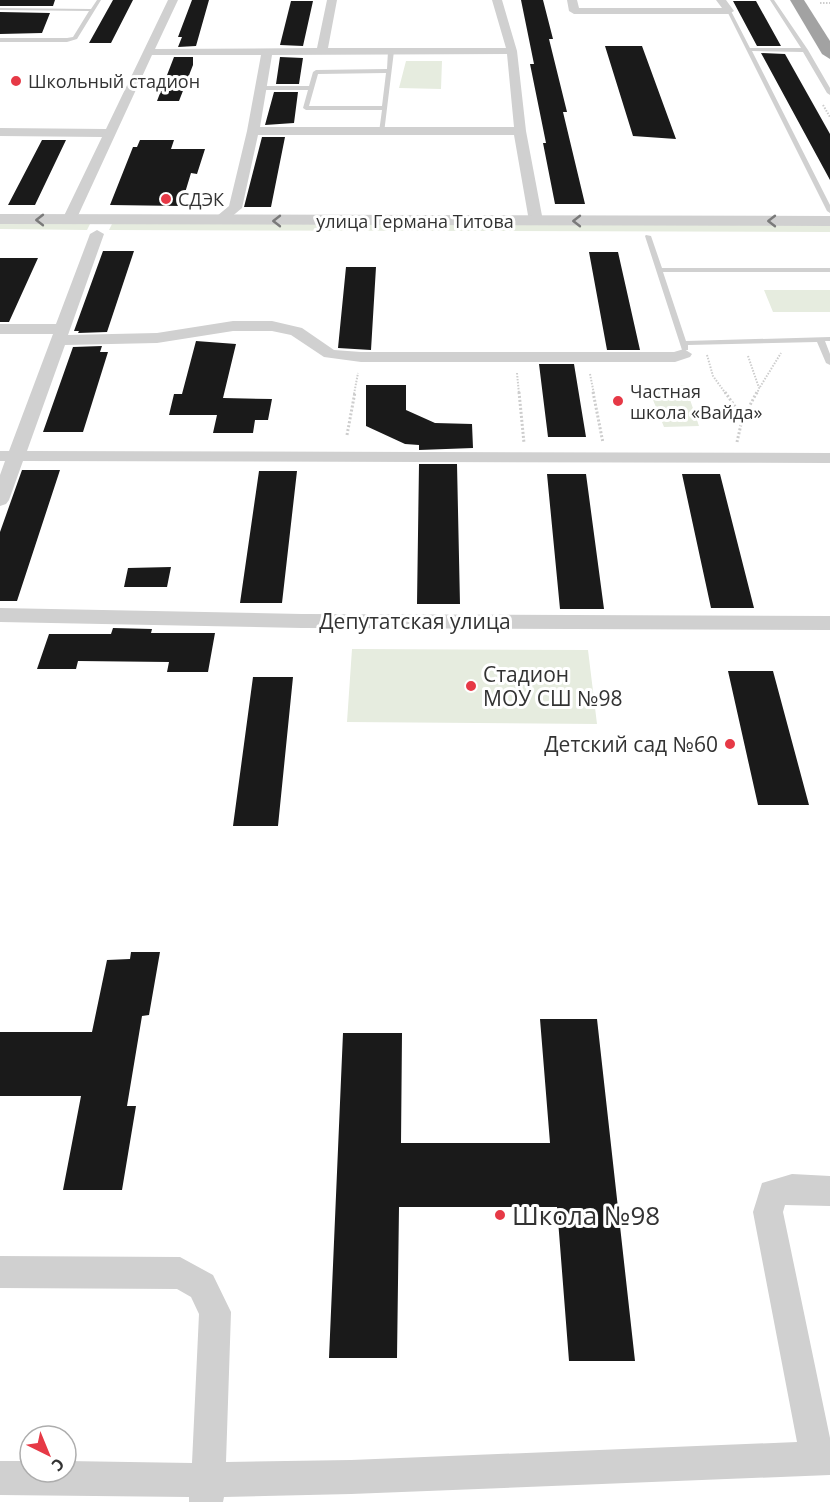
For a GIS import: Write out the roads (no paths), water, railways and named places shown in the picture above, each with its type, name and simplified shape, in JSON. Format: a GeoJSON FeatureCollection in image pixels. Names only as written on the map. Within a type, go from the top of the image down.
{"type":"FeatureCollection","features":[{"type":"Feature","properties":{"kind":"highway"},"geometry":{"type":"LineString","coordinates":[[797,0],[830,54]]}},
{"type":"Feature","properties":{"kind":"highway"},"geometry":{"type":"LineString","coordinates":[[815,2],[830,32]]}},
{"type":"Feature","properties":{"kind":"street"},"geometry":{"type":"LineString","coordinates":[[69,220],[173,0]]}},
{"type":"Feature","properties":{"kind":"street"},"geometry":{"type":"LineString","coordinates":[[322,51],[332,0]]}},
{"type":"Feature","properties":{"kind":"street"},"geometry":{"type":"LineString","coordinates":[[497,0],[512,51],[520,131],[536,221]]}},
{"type":"Feature","properties":{"kind":"street"},"geometry":{"type":"LineString","coordinates":[[572,0],[574,11],[729,11]]}},
{"type":"Feature","properties":{"kind":"street"},"geometry":{"type":"LineString","coordinates":[[722,0],[729,11]]}},
{"type":"Feature","properties":{"kind":"street"},"geometry":{"type":"LineString","coordinates":[[218,221],[235,208],[253,131],[267,51]]}},
{"type":"Feature","properties":{"kind":"street"},"geometry":{"type":"LineString","coordinates":[[149,52],[512,51]]}},
{"type":"Feature","properties":{"kind":"street"},"geometry":{"type":"LineString","coordinates":[[253,131],[520,131]]}},
{"type":"Feature","properties":{"kind":"street"},"geometry":{"type":"LineString","coordinates":[[0,132],[111,132]]}},
{"type":"Feature","properties":{"kind":"street","name":"улица Германа Титова"},"geometry":{"type":"LineString","coordinates":[[0,219],[69,220],[96,229],[830,236]]}},
{"type":"Feature","properties":{"kind":"street","name":"улица Германа Титова"},"geometry":{"type":"LineString","coordinates":[[0,234],[218,221],[830,222]]}},
{"type":"Feature","properties":{"kind":"street"},"geometry":{"type":"LineString","coordinates":[[0,500],[8,456],[60,334],[96,229]]}},
{"type":"Feature","properties":{"kind":"street"},"geometry":{"type":"LineString","coordinates":[[0,329],[157,338],[233,326],[272,326],[296,332],[330,354],[361,357],[675,357],[684,348]]}},
{"type":"Feature","properties":{"kind":"street"},"geometry":{"type":"LineString","coordinates":[[8,456],[830,458]]}},
{"type":"Feature","properties":{"kind":"street","name":"Депутатская улица"},"geometry":{"type":"LineString","coordinates":[[0,615],[302,621],[830,623]]}},
{"type":"Feature","properties":{"kind":"street"},"geometry":{"type":"LineString","coordinates":[[0,1478],[207,1491],[351,1477],[824,1458],[768,1212],[773,1193],[792,1190],[830,1191]]}},
{"type":"Feature","properties":{"kind":"street"},"geometry":{"type":"LineString","coordinates":[[0,1272],[180,1273],[202,1286],[215,1312],[207,1491]]}},
{"type":"Feature","properties":{"kind":"lane"},"geometry":{"type":"LineString","coordinates":[[0,40],[72,39],[77,37],[99,0]]}},
{"type":"Feature","properties":{"kind":"lane"},"geometry":{"type":"LineString","coordinates":[[772,0],[830,93]]}},
{"type":"Feature","properties":{"kind":"lane"},"geometry":{"type":"LineString","coordinates":[[0,9],[93,10]]}},
{"type":"Feature","properties":{"kind":"lane"},"geometry":{"type":"LineString","coordinates":[[729,11],[830,211]]}},
{"type":"Feature","properties":{"kind":"lane"},"geometry":{"type":"LineString","coordinates":[[748,49],[805,50]]}},
{"type":"Feature","properties":{"kind":"lane"},"geometry":{"type":"LineString","coordinates":[[382,132],[392,51]]}},
{"type":"Feature","properties":{"kind":"lane"},"geometry":{"type":"LineString","coordinates":[[385,108],[306,108],[316,72],[389,71]]}},
{"type":"Feature","properties":{"kind":"lane"},"geometry":{"type":"LineString","coordinates":[[259,88],[312,88]]}},
{"type":"Feature","properties":{"kind":"lane"},"geometry":{"type":"LineString","coordinates":[[648,236],[684,348],[704,342],[830,339]]}},
{"type":"Feature","properties":{"kind":"lane"},"geometry":{"type":"LineString","coordinates":[[659,270],[830,270]]}},
{"type":"Feature","properties":{"kind":"lane"},"geometry":{"type":"LineString","coordinates":[[820,339],[830,363]]}},
{"type":"Feature","properties":{"kind":"place","name":"Школьный стадион"},"geometry":{"type":"Point","coordinates":[16,81]}},
{"type":"Feature","properties":{"kind":"place","name":"СДЭК"},"geometry":{"type":"Point","coordinates":[166,199]}},
{"type":"Feature","properties":{"kind":"place","name":"Частная школа «Вайда»"},"geometry":{"type":"Point","coordinates":[618,401]}},
{"type":"Feature","properties":{"kind":"place","name":"Стадион МОУ СШ №98"},"geometry":{"type":"Point","coordinates":[471,686]}},
{"type":"Feature","properties":{"kind":"place","name":"Детский сад №60"},"geometry":{"type":"Point","coordinates":[730,744]}},
{"type":"Feature","properties":{"kind":"place","name":"Школа №98"},"geometry":{"type":"Point","coordinates":[500,1215]}}]}
